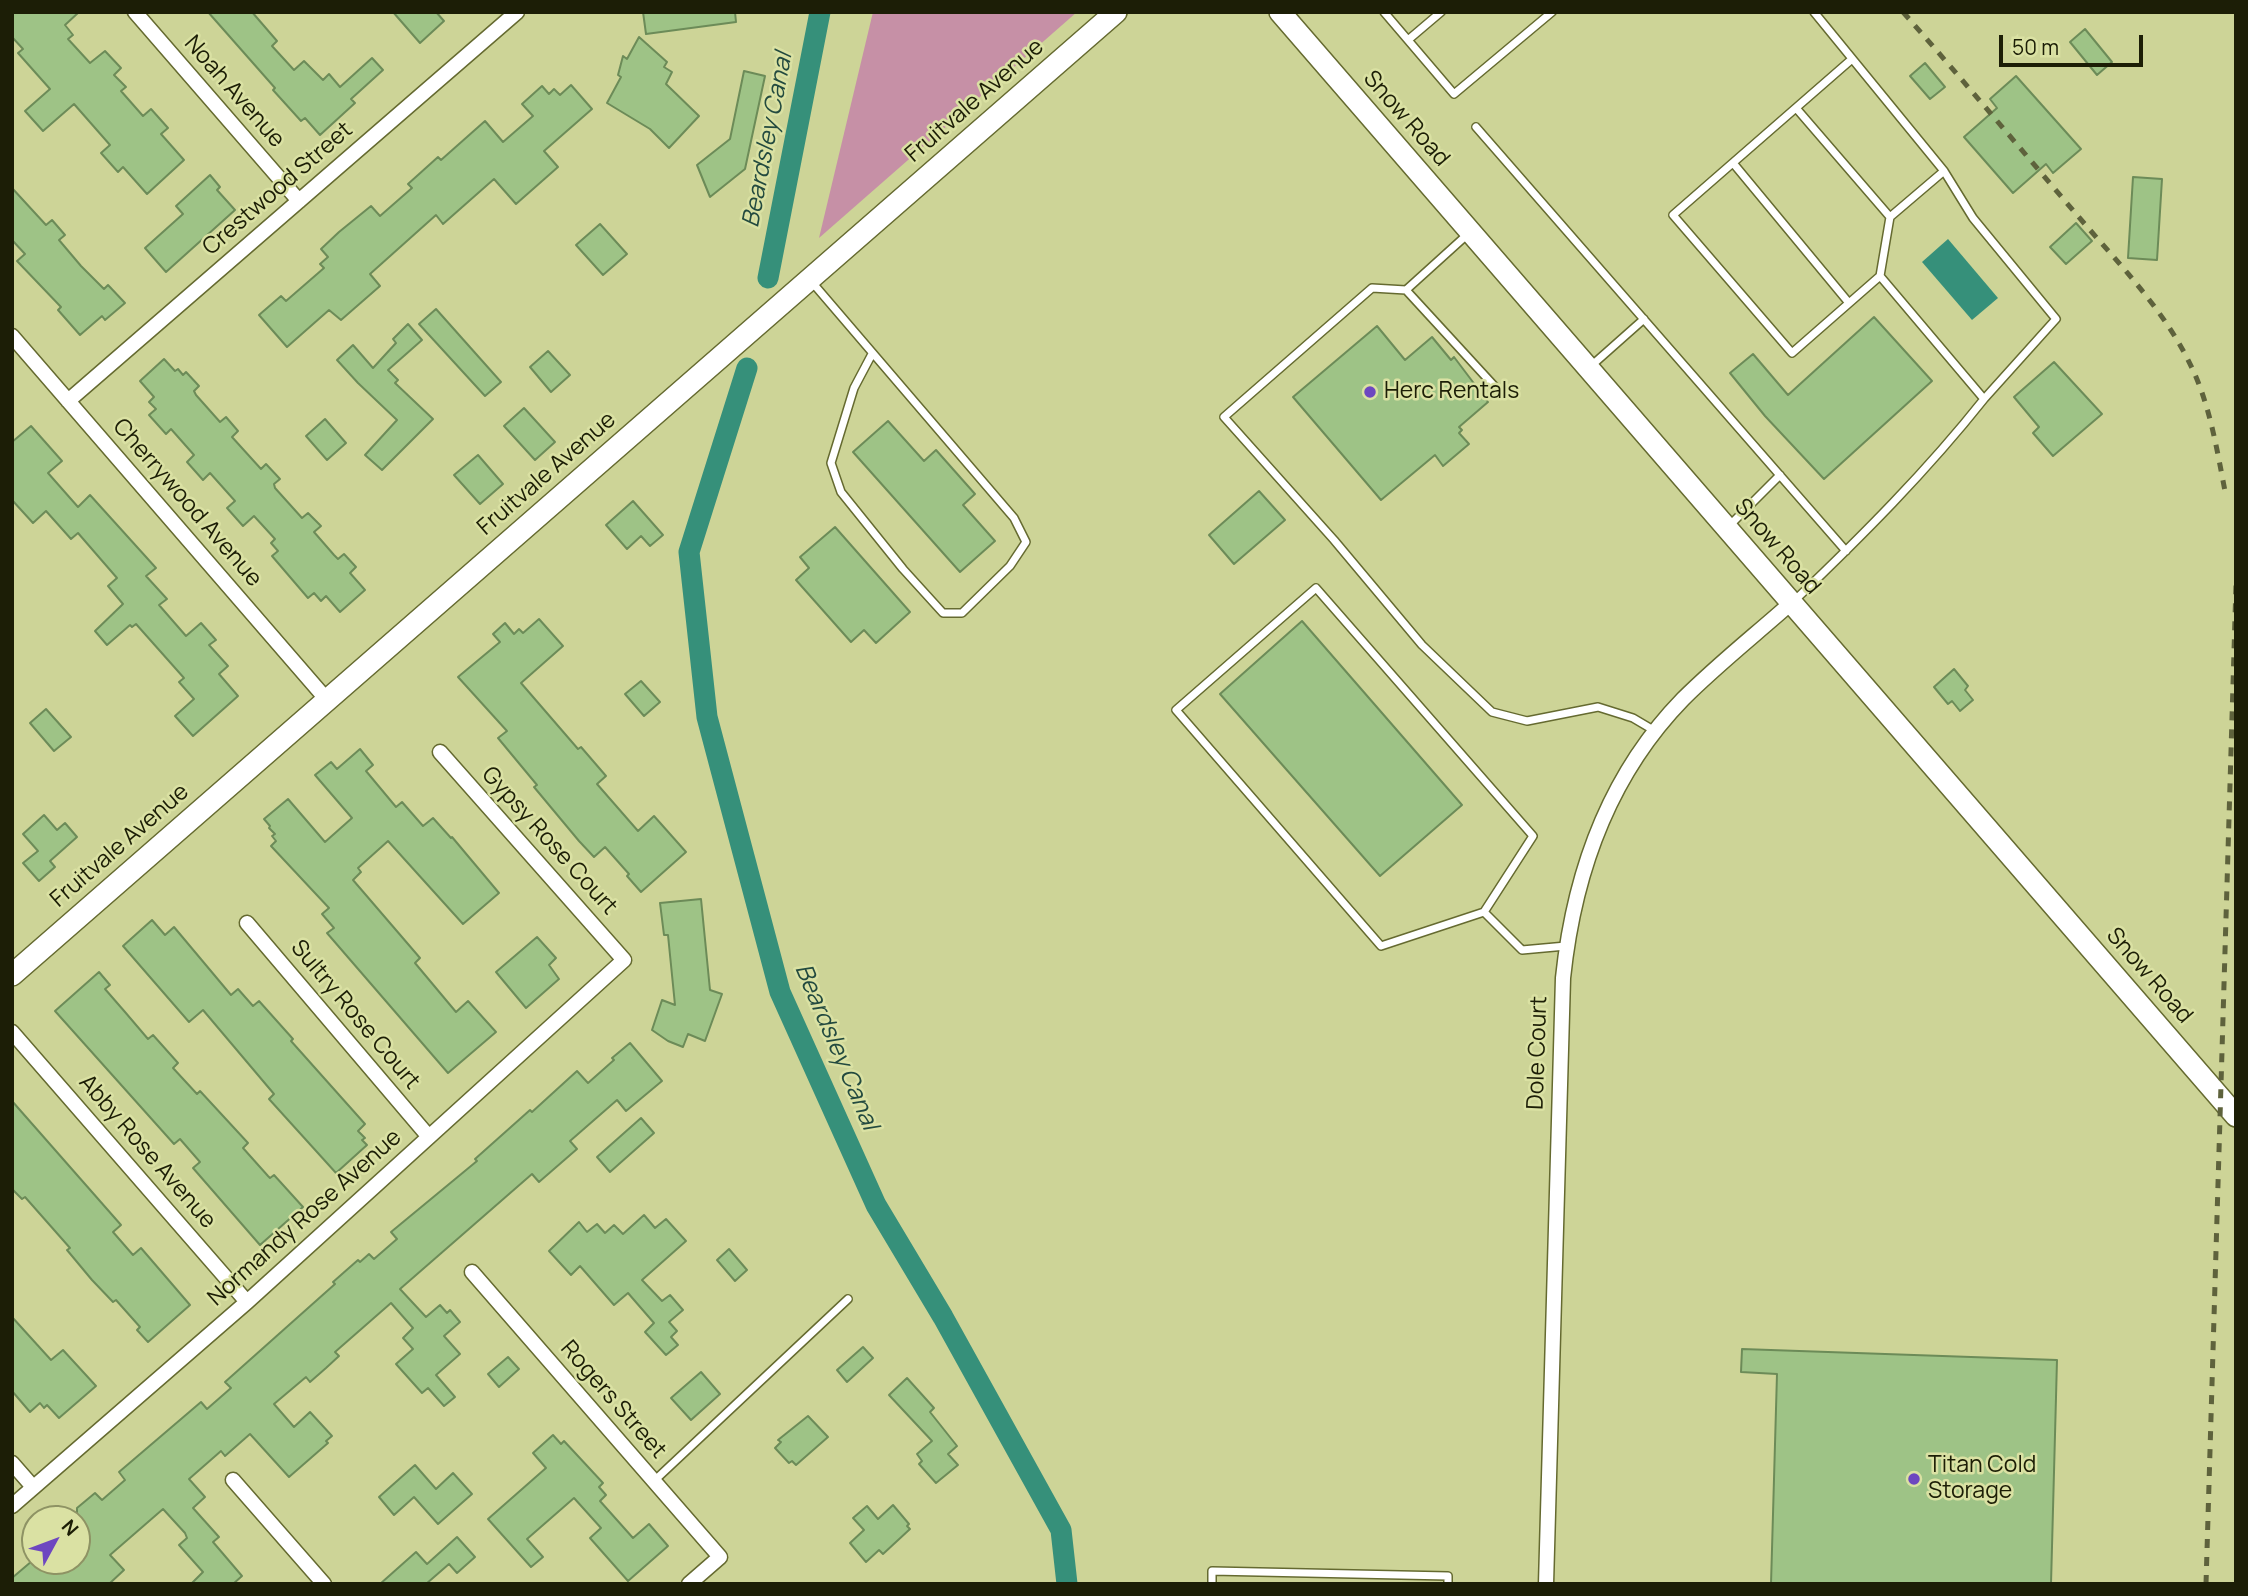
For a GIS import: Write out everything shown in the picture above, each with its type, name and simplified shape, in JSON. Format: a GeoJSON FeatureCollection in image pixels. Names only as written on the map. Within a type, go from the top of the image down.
{"type":"FeatureCollection","features":[{"type":"Feature","properties":{"kind":"main road","name":"Fruitvale Avenue"},"geometry":{"type":"LineString","coordinates":[[12,975],[1116,12]]}},
{"type":"Feature","properties":{"kind":"main road","name":"Snow Road"},"geometry":{"type":"LineString","coordinates":[[1280,12],[2236,1116]]}},
{"type":"Feature","properties":{"kind":"street","name":"Noah Avenue"},"geometry":{"type":"LineString","coordinates":[[135,12],[299,201]]}},
{"type":"Feature","properties":{"kind":"street","name":"Crestwood Street"},"geometry":{"type":"LineString","coordinates":[[68,401],[517,12]]}},
{"type":"Feature","properties":{"kind":"street","name":"Cherrywood Avenue"},"geometry":{"type":"LineString","coordinates":[[12,336],[327,700]]}},
{"type":"Feature","properties":{"kind":"street","name":"Dole Court"},"geometry":{"type":"LineString","coordinates":[[1546,1584],[1563,978],[1576,891],[1607,809],[1628,771],[1656,732],[1682,701],[1713,671],[1791,603]]}},
{"type":"Feature","properties":{"kind":"street","name":"Gypsy Rose Court"},"geometry":{"type":"LineString","coordinates":[[440,752],[624,960]]}},
{"type":"Feature","properties":{"kind":"street","name":"Sultry Rose Court"},"geometry":{"type":"LineString","coordinates":[[247,923],[429,1137]]}},
{"type":"Feature","properties":{"kind":"street","name":"Normandy Rose Avenue"},"geometry":{"type":"LineString","coordinates":[[12,1506],[247,1302],[624,960]]}},
{"type":"Feature","properties":{"kind":"street","name":"Abby Rose Avenue"},"geometry":{"type":"LineString","coordinates":[[12,1032],[247,1302]]}},
{"type":"Feature","properties":{"kind":"street","name":"Rogers Street"},"geometry":{"type":"LineString","coordinates":[[472,1272],[720,1557],[689,1584]]}},
{"type":"Feature","properties":{"kind":"street"},"geometry":{"type":"LineString","coordinates":[[12,1463],[33,1487]]}},
{"type":"Feature","properties":{"kind":"street"},"geometry":{"type":"LineString","coordinates":[[233,1480],[324,1584]]}},
{"type":"Feature","properties":{"kind":"lane"},"geometry":{"type":"LineString","coordinates":[[1384,12],[1454,94],[1552,12]]}},
{"type":"Feature","properties":{"kind":"lane"},"geometry":{"type":"LineString","coordinates":[[1408,40],[1441,12]]}},
{"type":"Feature","properties":{"kind":"lane"},"geometry":{"type":"LineString","coordinates":[[1791,603],[1911,486],[2056,319],[1973,218],[1944,171],[1814,12]]}},
{"type":"Feature","properties":{"kind":"lane"},"geometry":{"type":"LineString","coordinates":[[1853,59],[1673,215],[1793,353],[1880,275],[1890,218],[1944,171]]}},
{"type":"Feature","properties":{"kind":"lane"},"geometry":{"type":"LineString","coordinates":[[1796,108],[1890,218]]}},
{"type":"Feature","properties":{"kind":"lane"},"geometry":{"type":"LineString","coordinates":[[1476,127],[1846,551]]}},
{"type":"Feature","properties":{"kind":"lane"},"geometry":{"type":"LineString","coordinates":[[1733,163],[1849,303]]}},
{"type":"Feature","properties":{"kind":"lane"},"geometry":{"type":"LineString","coordinates":[[1406,290],[1469,233]]}},
{"type":"Feature","properties":{"kind":"lane"},"geometry":{"type":"LineString","coordinates":[[1880,275],[1984,399]]}},
{"type":"Feature","properties":{"kind":"lane"},"geometry":{"type":"LineString","coordinates":[[810,280],[1014,518],[1026,542],[1010,566],[962,613],[943,613],[903,569],[841,492],[831,463],[854,388],[872,354]]}},
{"type":"Feature","properties":{"kind":"lane"},"geometry":{"type":"LineString","coordinates":[[1497,389],[1406,290],[1372,288],[1224,417],[1335,540],[1422,645],[1492,712],[1527,721],[1598,707],[1633,718],[1656,732]]}},
{"type":"Feature","properties":{"kind":"lane"},"geometry":{"type":"LineString","coordinates":[[1588,369],[1644,319]]}},
{"type":"Feature","properties":{"kind":"lane"},"geometry":{"type":"LineString","coordinates":[[1726,528],[1780,475]]}},
{"type":"Feature","properties":{"kind":"lane"},"geometry":{"type":"LineString","coordinates":[[1316,588],[1533,836],[1484,912],[1381,946],[1176,710],[1316,588]]}},
{"type":"Feature","properties":{"kind":"lane"},"geometry":{"type":"LineString","coordinates":[[1484,912],[1522,950],[1566,946]]}},
{"type":"Feature","properties":{"kind":"lane"},"geometry":{"type":"LineString","coordinates":[[654,1481],[848,1299]]}},
{"type":"Feature","properties":{"kind":"lane"},"geometry":{"type":"LineString","coordinates":[[1212,1584],[1212,1571],[1448,1576],[1448,1584]]}},
{"type":"Feature","properties":{"kind":"shaded area"},"geometry":{"type":"Polygon","coordinates":[[[873,12],[1077,12],[819,238],[873,12]]]}},
{"type":"Feature","properties":{"kind":"water"},"geometry":{"type":"Polygon","coordinates":[[[1948,239],[1998,298],[1972,320],[1922,262],[1948,239]]]}},
{"type":"Feature","properties":{"kind":"building"},"geometry":{"type":"Polygon","coordinates":[[[12,12],[79,12],[65,25],[73,35],[68,39],[90,63],[105,51],[121,68],[114,75],[126,87],[121,91],[143,116],[151,109],[168,128],[161,134],[184,160],[147,194],[123,167],[118,172],[101,153],[110,145],[74,104],[43,131],[25,111],[50,89],[18,53],[23,49],[12,37],[12,12]]]}},
{"type":"Feature","properties":{"kind":"building"},"geometry":{"type":"Polygon","coordinates":[[[208,12],[252,12],[277,41],[272,46],[294,70],[304,61],[323,80],[329,74],[340,87],[372,58],[383,70],[351,99],[355,103],[320,135],[305,118],[301,121],[208,12]]]}},
{"type":"Feature","properties":{"kind":"building"},"geometry":{"type":"Polygon","coordinates":[[[393,12],[436,12],[444,21],[420,43],[393,12]]]}},
{"type":"Feature","properties":{"kind":"building"},"geometry":{"type":"Polygon","coordinates":[[[643,12],[735,12],[736,22],[646,34],[643,12]]]}},
{"type":"Feature","properties":{"kind":"building"},"geometry":{"type":"Polygon","coordinates":[[[2085,29],[2112,62],[2097,75],[2070,42],[2085,29]]]}},
{"type":"Feature","properties":{"kind":"building"},"geometry":{"type":"Polygon","coordinates":[[[639,37],[667,62],[664,67],[672,72],[666,84],[699,116],[669,148],[650,129],[607,103],[621,77],[618,75],[623,56],[627,59],[639,37]]]}},
{"type":"Feature","properties":{"kind":"building"},"geometry":{"type":"Polygon","coordinates":[[[1925,63],[1945,87],[1930,99],[1910,76],[1925,63]]]}},
{"type":"Feature","properties":{"kind":"building"},"geometry":{"type":"Polygon","coordinates":[[[744,71],[765,76],[745,169],[710,197],[697,165],[730,139],[744,71]]]}},
{"type":"Feature","properties":{"kind":"building"},"geometry":{"type":"Polygon","coordinates":[[[2016,76],[2081,149],[2053,173],[2046,164],[2013,193],[1964,137],[1997,108],[1990,99],[2016,76]]]}},
{"type":"Feature","properties":{"kind":"building"},"geometry":{"type":"Polygon","coordinates":[[[571,85],[592,109],[544,151],[558,167],[516,204],[494,179],[443,224],[436,215],[370,274],[380,286],[341,320],[329,310],[287,347],[259,315],[281,296],[286,301],[324,268],[320,264],[328,257],[321,249],[339,232],[371,206],[380,216],[412,188],[408,184],[438,157],[441,160],[485,121],[503,142],[533,116],[522,104],[542,86],[549,94],[554,89],[560,95],[571,85]]]}},
{"type":"Feature","properties":{"kind":"building"},"geometry":{"type":"Polygon","coordinates":[[[210,175],[220,187],[217,190],[235,210],[166,272],[145,248],[183,214],[176,206],[210,175]]]}},
{"type":"Feature","properties":{"kind":"building"},"geometry":{"type":"Polygon","coordinates":[[[2133,177],[2162,179],[2157,260],[2128,258],[2133,177]]]}},
{"type":"Feature","properties":{"kind":"building"},"geometry":{"type":"Polygon","coordinates":[[[12,188],[46,225],[52,220],[65,235],[59,240],[81,266],[104,289],[108,285],[125,303],[105,320],[102,316],[80,335],[58,310],[61,307],[17,261],[25,254],[12,240],[12,188]]]}},
{"type":"Feature","properties":{"kind":"building"},"geometry":{"type":"Polygon","coordinates":[[[2076,223],[2092,241],[2066,264],[2050,247],[2076,223]]]}},
{"type":"Feature","properties":{"kind":"building"},"geometry":{"type":"Polygon","coordinates":[[[600,224],[627,254],[603,275],[576,245],[600,224]]]}},
{"type":"Feature","properties":{"kind":"building"},"geometry":{"type":"Polygon","coordinates":[[[436,309],[501,382],[485,396],[419,324],[436,309]]]}},
{"type":"Feature","properties":{"kind":"building"},"geometry":{"type":"Polygon","coordinates":[[[1874,317],[1932,381],[1824,479],[1765,416],[1730,373],[1753,354],[1788,395],[1874,317]]]}},
{"type":"Feature","properties":{"kind":"building"},"geometry":{"type":"Polygon","coordinates":[[[408,324],[422,340],[388,370],[398,380],[395,383],[433,419],[382,470],[365,455],[397,420],[337,360],[353,345],[373,368],[396,343],[393,339],[408,324]]]}},
{"type":"Feature","properties":{"kind":"building"},"geometry":{"type":"Polygon","coordinates":[[[1377,326],[1405,360],[1432,337],[1451,360],[1454,357],[1488,402],[1459,427],[1462,430],[1459,433],[1469,444],[1443,466],[1435,455],[1381,500],[1293,397],[1377,326]]]}},
{"type":"Feature","properties":{"kind":"building"},"geometry":{"type":"Polygon","coordinates":[[[548,351],[570,375],[551,392],[530,367],[548,351]]]}},
{"type":"Feature","properties":{"kind":"building"},"geometry":{"type":"Polygon","coordinates":[[[164,359],[175,371],[178,369],[183,375],[186,372],[199,386],[194,391],[196,395],[220,422],[226,417],[238,431],[232,437],[261,469],[266,464],[280,479],[274,484],[275,488],[302,518],[308,513],[321,526],[314,532],[334,555],[338,559],[344,554],[356,567],[350,573],[365,590],[340,612],[326,596],[321,601],[314,593],[308,598],[272,556],[278,551],[271,543],[275,539],[254,516],[243,526],[227,508],[235,501],[210,473],[203,480],[187,462],[194,455],[171,429],[166,434],[149,415],[156,409],[149,402],[154,397],[140,381],[164,359]]]}},
{"type":"Feature","properties":{"kind":"building"},"geometry":{"type":"Polygon","coordinates":[[[2054,362],[2102,414],[2053,456],[2033,433],[2039,427],[2014,397],[2054,362]]]}},
{"type":"Feature","properties":{"kind":"building"},"geometry":{"type":"Polygon","coordinates":[[[524,408],[555,442],[535,460],[504,426],[524,408]]]}},
{"type":"Feature","properties":{"kind":"building"},"geometry":{"type":"Polygon","coordinates":[[[325,419],[346,443],[327,460],[306,436],[325,419]]]}},
{"type":"Feature","properties":{"kind":"building"},"geometry":{"type":"Polygon","coordinates":[[[888,421],[924,461],[936,450],[975,494],[963,505],[995,541],[960,572],[853,452],[888,421]]]}},
{"type":"Feature","properties":{"kind":"building"},"geometry":{"type":"Polygon","coordinates":[[[31,426],[62,461],[48,473],[78,507],[90,495],[156,568],[146,576],[167,599],[159,605],[186,636],[201,623],[216,640],[209,645],[228,666],[219,674],[238,696],[193,736],[175,716],[194,699],[179,682],[184,678],[136,624],[132,627],[130,625],[107,645],[95,631],[123,604],[108,586],[117,578],[78,533],[71,539],[46,511],[33,523],[12,500],[12,442],[31,426]]]}},
{"type":"Feature","properties":{"kind":"building"},"geometry":{"type":"Polygon","coordinates":[[[478,455],[503,484],[480,504],[454,475],[478,455]]]}},
{"type":"Feature","properties":{"kind":"building"},"geometry":{"type":"Polygon","coordinates":[[[1259,491],[1285,520],[1234,564],[1209,535],[1259,491]]]}},
{"type":"Feature","properties":{"kind":"building"},"geometry":{"type":"Polygon","coordinates":[[[633,501],[663,535],[650,546],[641,536],[627,549],[606,525],[633,501]]]}},
{"type":"Feature","properties":{"kind":"building"},"geometry":{"type":"Polygon","coordinates":[[[835,527],[910,612],[876,643],[864,630],[851,642],[796,580],[809,568],[800,557],[835,527]]]}},
{"type":"Feature","properties":{"kind":"building"},"geometry":{"type":"Polygon","coordinates":[[[539,619],[563,646],[521,683],[578,749],[581,747],[606,776],[597,784],[638,831],[654,816],[686,852],[641,892],[605,847],[594,857],[579,841],[498,738],[507,731],[458,677],[500,642],[493,634],[505,623],[514,634],[519,629],[523,633],[539,619]]]}},
{"type":"Feature","properties":{"kind":"building"},"geometry":{"type":"Polygon","coordinates":[[[1302,621],[1462,805],[1380,876],[1220,694],[1302,621]]]}},
{"type":"Feature","properties":{"kind":"building"},"geometry":{"type":"Polygon","coordinates":[[[1954,669],[1968,686],[1965,690],[1973,700],[1960,711],[1952,701],[1948,704],[1934,687],[1954,669]]]}},
{"type":"Feature","properties":{"kind":"building"},"geometry":{"type":"Polygon","coordinates":[[[641,681],[660,702],[644,716],[625,694],[641,681]]]}},
{"type":"Feature","properties":{"kind":"building"},"geometry":{"type":"Polygon","coordinates":[[[46,709],[71,737],[54,751],[30,723],[46,709]]]}},
{"type":"Feature","properties":{"kind":"building"},"geometry":{"type":"Polygon","coordinates":[[[360,749],[373,765],[366,771],[396,807],[402,802],[423,826],[433,818],[499,893],[463,924],[388,841],[358,868],[361,872],[353,880],[420,958],[415,963],[456,1012],[468,1001],[496,1032],[448,1073],[327,933],[334,928],[322,914],[329,908],[271,846],[276,841],[272,836],[275,834],[264,819],[288,799],[325,842],[352,818],[315,775],[331,762],[337,769],[360,749]]]}},
{"type":"Feature","properties":{"kind":"building"},"geometry":{"type":"Polygon","coordinates":[[[44,815],[57,830],[65,823],[77,837],[50,861],[55,867],[39,881],[23,863],[38,851],[23,834],[44,815]]]}},
{"type":"Feature","properties":{"kind":"building"},"geometry":{"type":"Polygon","coordinates":[[[701,899],[710,990],[722,994],[705,1041],[688,1034],[683,1047],[652,1030],[662,1000],[675,1005],[668,935],[664,935],[660,903],[701,899]]]}},
{"type":"Feature","properties":{"kind":"building"},"geometry":{"type":"Polygon","coordinates":[[[152,920],[165,935],[174,927],[231,995],[238,989],[253,1006],[259,1001],[365,1124],[358,1131],[365,1138],[362,1140],[367,1145],[336,1173],[269,1099],[274,1094],[203,1010],[189,1022],[123,946],[152,920]]]}},
{"type":"Feature","properties":{"kind":"building"},"geometry":{"type":"Polygon","coordinates":[[[537,937],[556,958],[549,965],[559,979],[526,1008],[496,972],[537,937]]]}},
{"type":"Feature","properties":{"kind":"building"},"geometry":{"type":"Polygon","coordinates":[[[99,972],[110,985],[105,989],[148,1039],[153,1035],[178,1063],[173,1068],[197,1094],[200,1091],[248,1143],[243,1148],[268,1176],[270,1178],[274,1175],[303,1207],[260,1245],[193,1168],[200,1162],[180,1139],[174,1144],[55,1011],[99,972]]]}},
{"type":"Feature","properties":{"kind":"building"},"geometry":{"type":"Polygon","coordinates":[[[630,1043],[662,1081],[626,1111],[617,1100],[570,1141],[577,1149],[539,1182],[532,1174],[400,1289],[426,1317],[440,1305],[447,1313],[450,1310],[460,1322],[444,1336],[460,1354],[436,1375],[455,1397],[444,1406],[428,1388],[422,1393],[396,1364],[413,1349],[403,1338],[413,1328],[391,1303],[335,1352],[339,1356],[310,1382],[306,1377],[274,1404],[294,1427],[310,1412],[332,1436],[326,1441],[328,1443],[289,1477],[250,1434],[225,1456],[221,1451],[189,1479],[205,1497],[193,1508],[219,1537],[213,1542],[242,1576],[233,1584],[191,1584],[203,1572],[179,1545],[187,1538],[185,1533],[163,1509],[110,1555],[124,1570],[109,1584],[12,1584],[12,1578],[21,1570],[21,1575],[91,1575],[91,1505],[81,1505],[95,1493],[102,1500],[125,1480],[119,1472],[201,1402],[207,1409],[231,1388],[225,1382],[335,1284],[333,1282],[358,1260],[360,1262],[369,1254],[374,1259],[397,1239],[391,1232],[477,1161],[475,1159],[530,1110],[532,1112],[577,1071],[588,1083],[614,1060],[612,1058],[630,1043]]]}},
{"type":"Feature","properties":{"kind":"building"},"geometry":{"type":"Polygon","coordinates":[[[12,1101],[121,1225],[113,1232],[133,1255],[141,1248],[190,1305],[148,1342],[137,1330],[140,1327],[116,1300],[113,1302],[92,1280],[67,1250],[70,1248],[25,1197],[22,1199],[12,1189],[12,1101]]]}},
{"type":"Feature","properties":{"kind":"building"},"geometry":{"type":"Polygon","coordinates":[[[641,1118],[654,1133],[610,1172],[597,1157],[641,1118]]]}},
{"type":"Feature","properties":{"kind":"building"},"geometry":{"type":"Polygon","coordinates":[[[644,1215],[655,1228],[666,1219],[686,1241],[642,1280],[662,1301],[670,1295],[683,1310],[669,1322],[677,1331],[671,1337],[678,1345],[666,1355],[645,1332],[654,1323],[628,1293],[614,1305],[580,1266],[571,1275],[549,1251],[579,1222],[587,1232],[597,1224],[605,1233],[614,1225],[623,1234],[644,1215]]]}},
{"type":"Feature","properties":{"kind":"building"},"geometry":{"type":"Polygon","coordinates":[[[729,1249],[747,1270],[735,1281],[717,1260],[729,1249]]]}},
{"type":"Feature","properties":{"kind":"building"},"geometry":{"type":"Polygon","coordinates":[[[12,1317],[51,1360],[63,1350],[96,1386],[59,1418],[47,1405],[44,1408],[40,1403],[30,1412],[12,1391],[12,1317]]]}},
{"type":"Feature","properties":{"kind":"building"},"geometry":{"type":"Polygon","coordinates":[[[863,1347],[873,1358],[847,1382],[837,1370],[863,1347]]]}},
{"type":"Feature","properties":{"kind":"building","name":"Titan Cold Storage"},"geometry":{"type":"Polygon","coordinates":[[[1742,1349],[2057,1360],[2051,1584],[1771,1584],[1777,1374],[1741,1372],[1742,1349]]]}},
{"type":"Feature","properties":{"kind":"building"},"geometry":{"type":"Polygon","coordinates":[[[508,1357],[519,1369],[499,1387],[488,1374],[508,1357]]]}},
{"type":"Feature","properties":{"kind":"building"},"geometry":{"type":"Polygon","coordinates":[[[701,1372],[720,1394],[691,1420],[671,1398],[701,1372]]]}},
{"type":"Feature","properties":{"kind":"building"},"geometry":{"type":"Polygon","coordinates":[[[907,1378],[934,1408],[930,1412],[957,1446],[948,1454],[958,1465],[936,1483],[919,1464],[922,1461],[917,1454],[932,1441],[889,1395],[907,1378]]]}},
{"type":"Feature","properties":{"kind":"building"},"geometry":{"type":"Polygon","coordinates":[[[808,1416],[828,1437],[796,1465],[792,1461],[789,1463],[775,1448],[781,1442],[778,1440],[808,1416]]]}},
{"type":"Feature","properties":{"kind":"building"},"geometry":{"type":"Polygon","coordinates":[[[553,1435],[561,1444],[564,1441],[603,1483],[599,1487],[606,1495],[600,1501],[633,1538],[649,1524],[668,1546],[628,1581],[590,1538],[601,1528],[574,1498],[527,1539],[543,1557],[531,1567],[488,1519],[546,1468],[533,1453],[553,1435]]]}},
{"type":"Feature","properties":{"kind":"building"},"geometry":{"type":"Polygon","coordinates":[[[415,1465],[436,1489],[453,1473],[472,1494],[438,1524],[414,1497],[394,1515],[379,1497],[415,1465]]]}},
{"type":"Feature","properties":{"kind":"building"},"geometry":{"type":"Polygon","coordinates":[[[893,1505],[910,1529],[883,1554],[879,1550],[866,1562],[850,1543],[864,1530],[853,1518],[867,1506],[878,1519],[893,1505]]]}},
{"type":"Feature","properties":{"kind":"building"},"geometry":{"type":"Polygon","coordinates":[[[457,1537],[475,1557],[457,1573],[449,1564],[426,1584],[380,1584],[416,1552],[427,1564],[457,1537]]]}},
{"type":"Feature","properties":{"kind":"waterway","name":"Beardsley Canal"},"geometry":{"type":"LineString","coordinates":[[768,278],[820,12]]}},
{"type":"Feature","properties":{"kind":"waterway","name":"Beardsley Canal"},"geometry":{"type":"LineString","coordinates":[[747,368],[689,552],[707,717],[780,992],[876,1205],[943,1317],[1061,1530],[1067,1584]]}},
{"type":"Feature","properties":{"kind":"railway"},"geometry":{"type":"LineString","coordinates":[[1903,12],[2124,269],[2168,326],[2192,368],[2204,397],[2225,491]]}},
{"type":"Feature","properties":{"kind":"railway"},"geometry":{"type":"LineString","coordinates":[[2206,1584],[2236,585]]}},
{"type":"Feature","properties":{"kind":"place","name":"Herc Rentals"},"geometry":{"type":"Point","coordinates":[1370,392]}},
{"type":"Feature","properties":{"kind":"place","name":"Titan Cold Storage"},"geometry":{"type":"Point","coordinates":[1914,1479]}}]}
